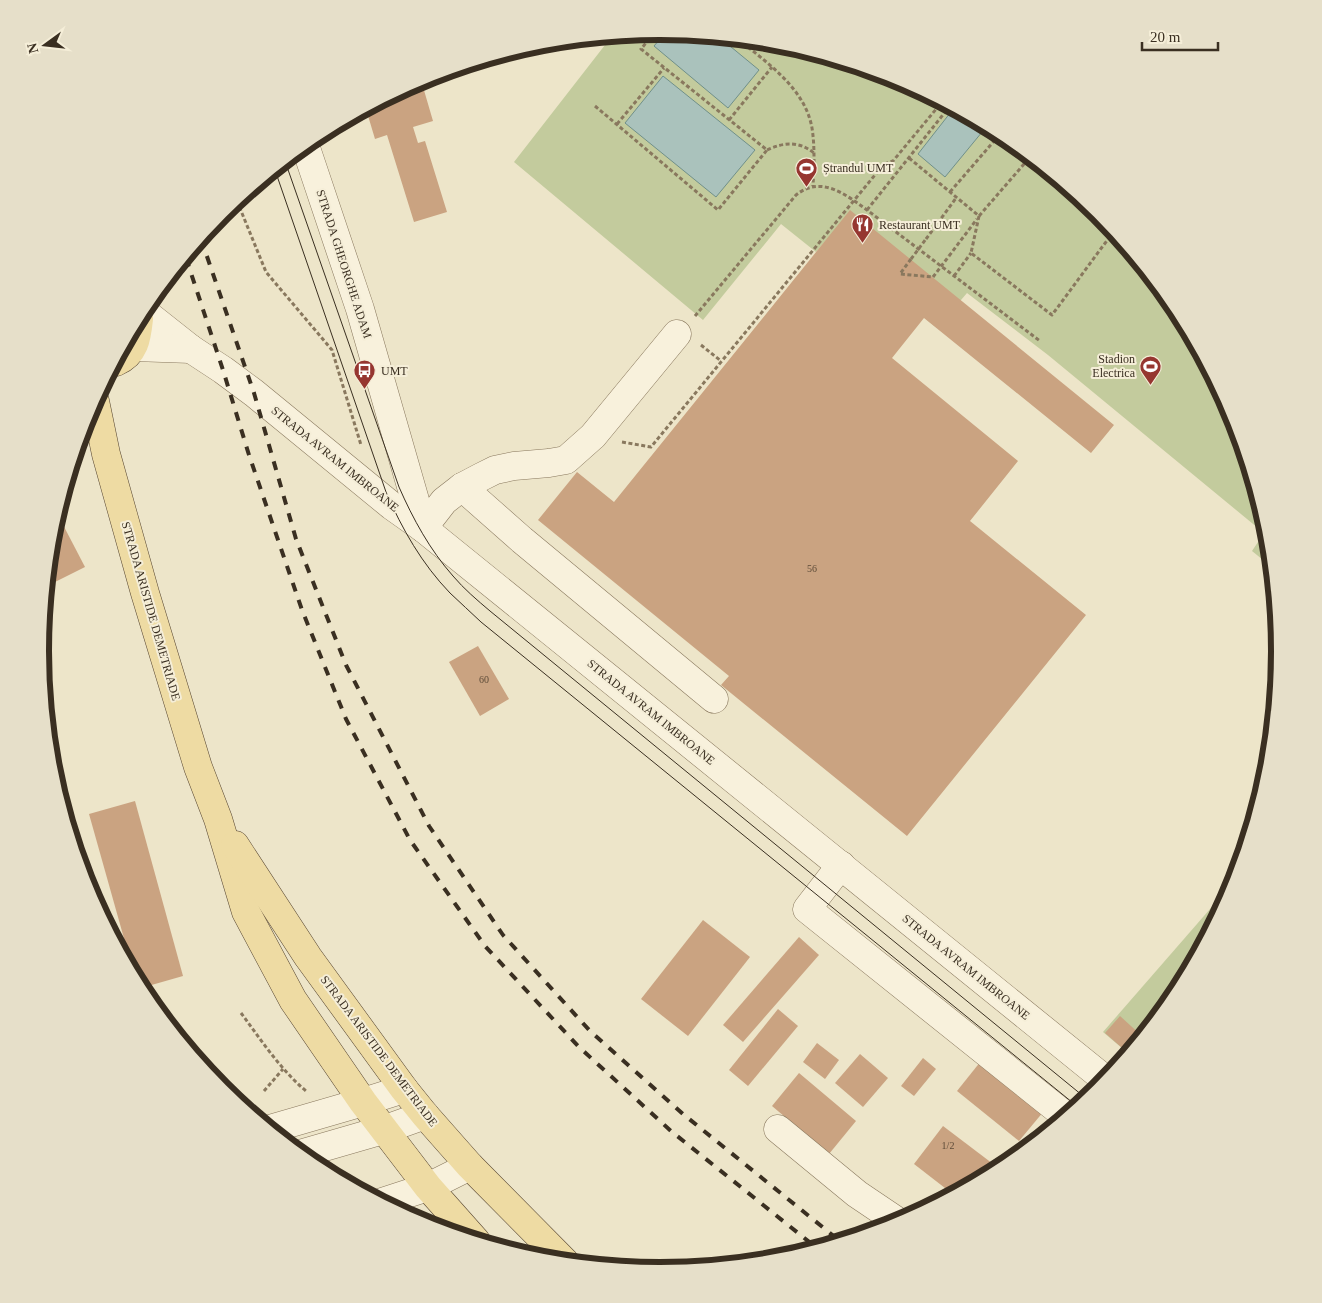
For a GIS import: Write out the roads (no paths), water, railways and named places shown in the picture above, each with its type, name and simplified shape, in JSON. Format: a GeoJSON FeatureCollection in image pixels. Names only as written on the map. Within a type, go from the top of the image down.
{"type":"FeatureCollection","features":[{"type":"Feature","properties":{"kind":"main road","name":"STRADA ARISTIDE DEMETRIADE"},"geometry":{"type":"LineString","coordinates":[[98,414],[106,454],[145,593],[198,767],[218,819],[246,912],[293,1000],[362,1102],[428,1187],[468,1232]]}},
{"type":"Feature","properties":{"kind":"main road","name":"STRADA ARISTIDE DEMETRIADE"},"geometry":{"type":"LineString","coordinates":[[218,819],[308,957],[425,1116],[470,1166],[557,1254]]}},
{"type":"Feature","properties":{"kind":"street","name":"STRADA GHEORGHE ADAM"},"geometry":{"type":"LineString","coordinates":[[308,153],[360,309],[423,528]]}},
{"type":"Feature","properties":{"kind":"street","name":"STRADA AVRAM IMBROANE"},"geometry":{"type":"LineString","coordinates":[[150,317],[191,349],[254,393],[1101,1075]]}},
{"type":"Feature","properties":{"kind":"street"},"geometry":{"type":"LineString","coordinates":[[423,528],[444,501],[462,487],[481,476],[495,470],[514,466],[566,460],[593,436],[677,334]]}},
{"type":"Feature","properties":{"kind":"street"},"geometry":{"type":"LineString","coordinates":[[127,354],[191,349]]}},
{"type":"Feature","properties":{"kind":"street"},"geometry":{"type":"LineString","coordinates":[[462,487],[522,540],[714,699]]}},
{"type":"Feature","properties":{"kind":"street"},"geometry":{"type":"LineString","coordinates":[[841,865],[807,909],[1062,1113]]}},
{"type":"Feature","properties":{"kind":"street"},"geometry":{"type":"LineString","coordinates":[[277,1127],[404,1089]]}},
{"type":"Feature","properties":{"kind":"street"},"geometry":{"type":"LineString","coordinates":[[309,1151],[425,1116]]}},
{"type":"Feature","properties":{"kind":"street"},"geometry":{"type":"LineString","coordinates":[[778,1129],[856,1194],[892,1217]]}},
{"type":"Feature","properties":{"kind":"street"},"geometry":{"type":"LineString","coordinates":[[390,1199],[428,1187],[470,1166]]}},
{"type":"Feature","properties":{"kind":"water"},"geometry":{"type":"Polygon","coordinates":[[[659,40],[727,44],[759,70],[728,108],[654,46],[659,40]]]}},
{"type":"Feature","properties":{"kind":"water"},"geometry":{"type":"Polygon","coordinates":[[[663,76],[755,150],[716,197],[625,123],[663,76]]]}},
{"type":"Feature","properties":{"kind":"water"},"geometry":{"type":"Polygon","coordinates":[[[950,113],[982,132],[945,177],[918,154],[950,113]]]}},
{"type":"Feature","properties":{"kind":"tram line"},"geometry":{"type":"LineString","coordinates":[[287,167],[399,487],[423,534],[453,576],[490,611],[1082,1095]]}},
{"type":"Feature","properties":{"kind":"tram line"},"geometry":{"type":"LineString","coordinates":[[277,176],[386,492],[414,546],[440,582],[481,622],[1073,1103]]}},
{"type":"Feature","properties":{"kind":"railway"},"geometry":{"type":"LineString","coordinates":[[203,246],[254,393],[296,539],[346,665],[429,826],[503,935],[590,1031],[683,1114],[835,1237]]}},
{"type":"Feature","properties":{"kind":"railway"},"geometry":{"type":"LineString","coordinates":[[188,264],[249,455],[302,610],[346,719],[410,840],[485,946],[579,1047],[671,1131],[811,1244]]}},
{"type":"Feature","properties":{"kind":"place","name":"Ștrandul UMT"},"geometry":{"type":"Point","coordinates":[807,187]}},
{"type":"Feature","properties":{"kind":"place","name":"Restaurant UMT"},"geometry":{"type":"Point","coordinates":[863,244]}},
{"type":"Feature","properties":{"kind":"place","name":"Stadion Electrica"},"geometry":{"type":"Point","coordinates":[1151,385]}},
{"type":"Feature","properties":{"kind":"place","name":"UMT"},"geometry":{"type":"Point","coordinates":[365,390]}}]}
